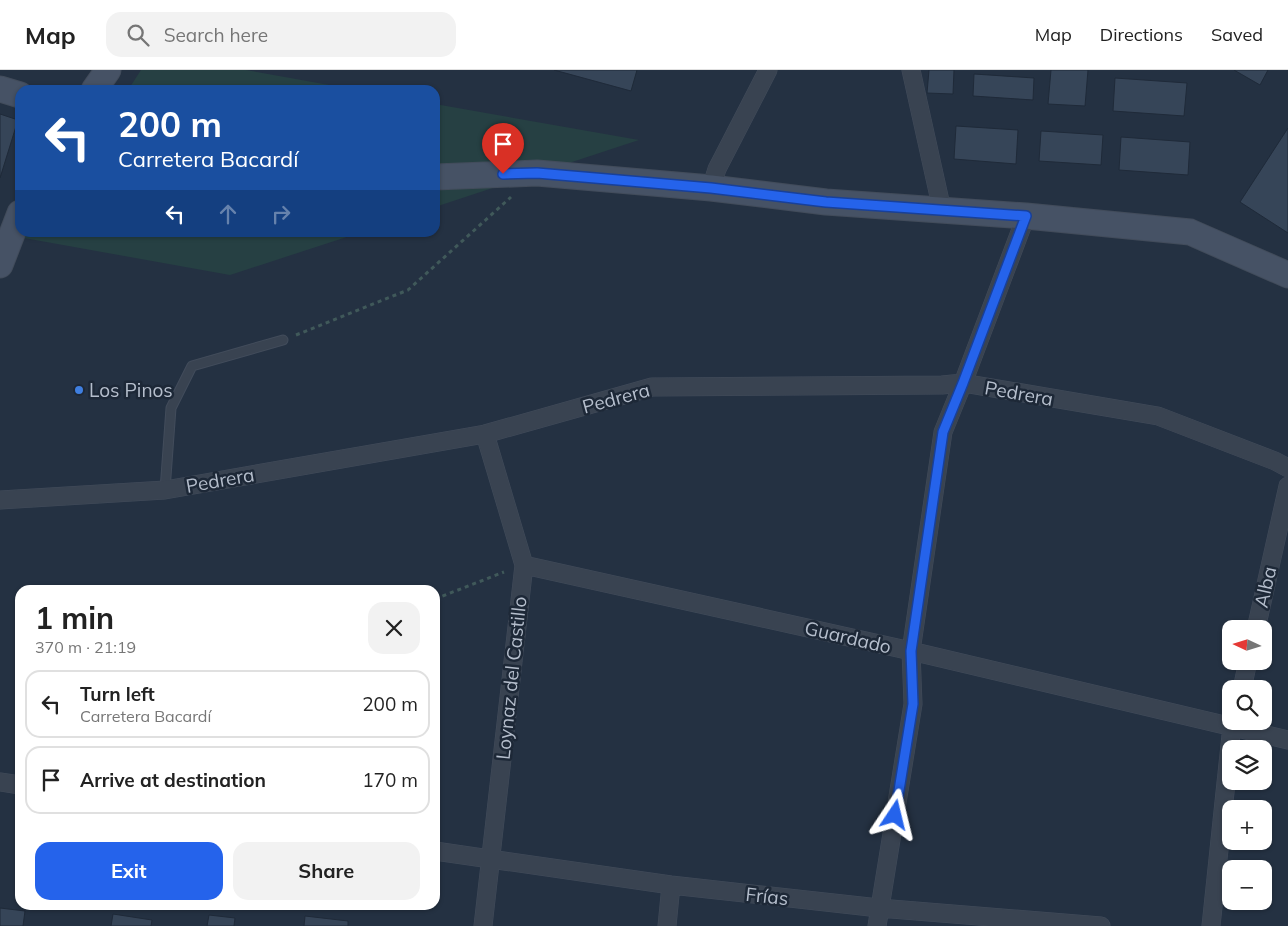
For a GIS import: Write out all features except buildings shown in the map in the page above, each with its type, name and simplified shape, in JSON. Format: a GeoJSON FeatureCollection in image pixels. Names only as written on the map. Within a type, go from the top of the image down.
{"type":"FeatureCollection","features":[{"type":"Feature","properties":{"kind":"street"},"geometry":{"type":"LineString","coordinates":[[98,85],[108,70]]}},
{"type":"Feature","properties":{"kind":"street"},"geometry":{"type":"LineString","coordinates":[[711,188],[717,169],[768,70]]}},
{"type":"Feature","properties":{"kind":"street"},"geometry":{"type":"LineString","coordinates":[[912,70],[942,210]]}},
{"type":"Feature","properties":{"kind":"street"},"geometry":{"type":"LineString","coordinates":[[0,89],[15,94]]}},
{"type":"Feature","properties":{"kind":"street"},"geometry":{"type":"LineString","coordinates":[[440,177],[537,173],[711,188],[826,202],[1026,216],[1190,232],[1288,275]]}},
{"type":"Feature","properties":{"kind":"street"},"geometry":{"type":"LineString","coordinates":[[877,926],[913,704],[911,651],[943,432],[1026,216]]}},
{"type":"Feature","properties":{"kind":"street"},"geometry":{"type":"LineString","coordinates":[[0,265],[15,226]]}},
{"type":"Feature","properties":{"kind":"street","name":"Pedrera"},"geometry":{"type":"LineString","coordinates":[[0,500],[164,490],[485,434],[652,387],[942,385],[963,383],[1158,416],[1276,461],[1288,468]]}},
{"type":"Feature","properties":{"kind":"street","name":"Loynaz del Castillo"},"geometry":{"type":"LineString","coordinates":[[483,926],[524,565],[485,434]]}},
{"type":"Feature","properties":{"kind":"street","name":"Alba"},"geometry":{"type":"LineString","coordinates":[[1258,620],[1288,486]]}},
{"type":"Feature","properties":{"kind":"street","name":"Guardado"},"geometry":{"type":"LineString","coordinates":[[524,565],[1222,721]]}},
{"type":"Feature","properties":{"kind":"street"},"geometry":{"type":"LineString","coordinates":[[1211,926],[1232,730]]}},
{"type":"Feature","properties":{"kind":"street","name":"Guardado"},"geometry":{"type":"LineString","coordinates":[[1254,730],[1288,740]]}},
{"type":"Feature","properties":{"kind":"street"},"geometry":{"type":"LineString","coordinates":[[0,782],[15,784]]}},
{"type":"Feature","properties":{"kind":"street","name":"Frías"},"geometry":{"type":"LineString","coordinates":[[440,852],[671,885],[879,908],[1102,926]]}},
{"type":"Feature","properties":{"kind":"street"},"geometry":{"type":"LineString","coordinates":[[667,926],[671,885]]}},
{"type":"Feature","properties":{"kind":"lane"},"geometry":{"type":"LineString","coordinates":[[164,490],[171,408],[192,366],[283,340]]}},
{"type":"Feature","properties":{"kind":"path"},"geometry":{"type":"LineString","coordinates":[[283,340],[408,290],[537,173]]}},
{"type":"Feature","properties":{"kind":"path"},"geometry":{"type":"LineString","coordinates":[[440,597],[524,565]]}},
{"type":"Feature","properties":{"kind":"green space"},"geometry":{"type":"Polygon","coordinates":[[[141,70],[246,70],[329,85],[131,85],[141,70]]]}},
{"type":"Feature","properties":{"kind":"green space"},"geometry":{"type":"Polygon","coordinates":[[[440,105],[639,140],[440,205],[440,105]]]}},
{"type":"Feature","properties":{"kind":"green space"},"geometry":{"type":"Polygon","coordinates":[[[25,237],[347,237],[230,275],[25,237]]]}},
{"type":"Feature","properties":{"kind":"place","name":"Los Pinos"},"geometry":{"type":"Point","coordinates":[79,390]}},
{"type":"Feature","properties":{"kind":"route"},"geometry":{"type":"LineString","coordinates":[[503,174],[537,173],[711,188],[826,202],[1026,216],[943,432],[911,651],[913,704],[895,815]]}}]}
